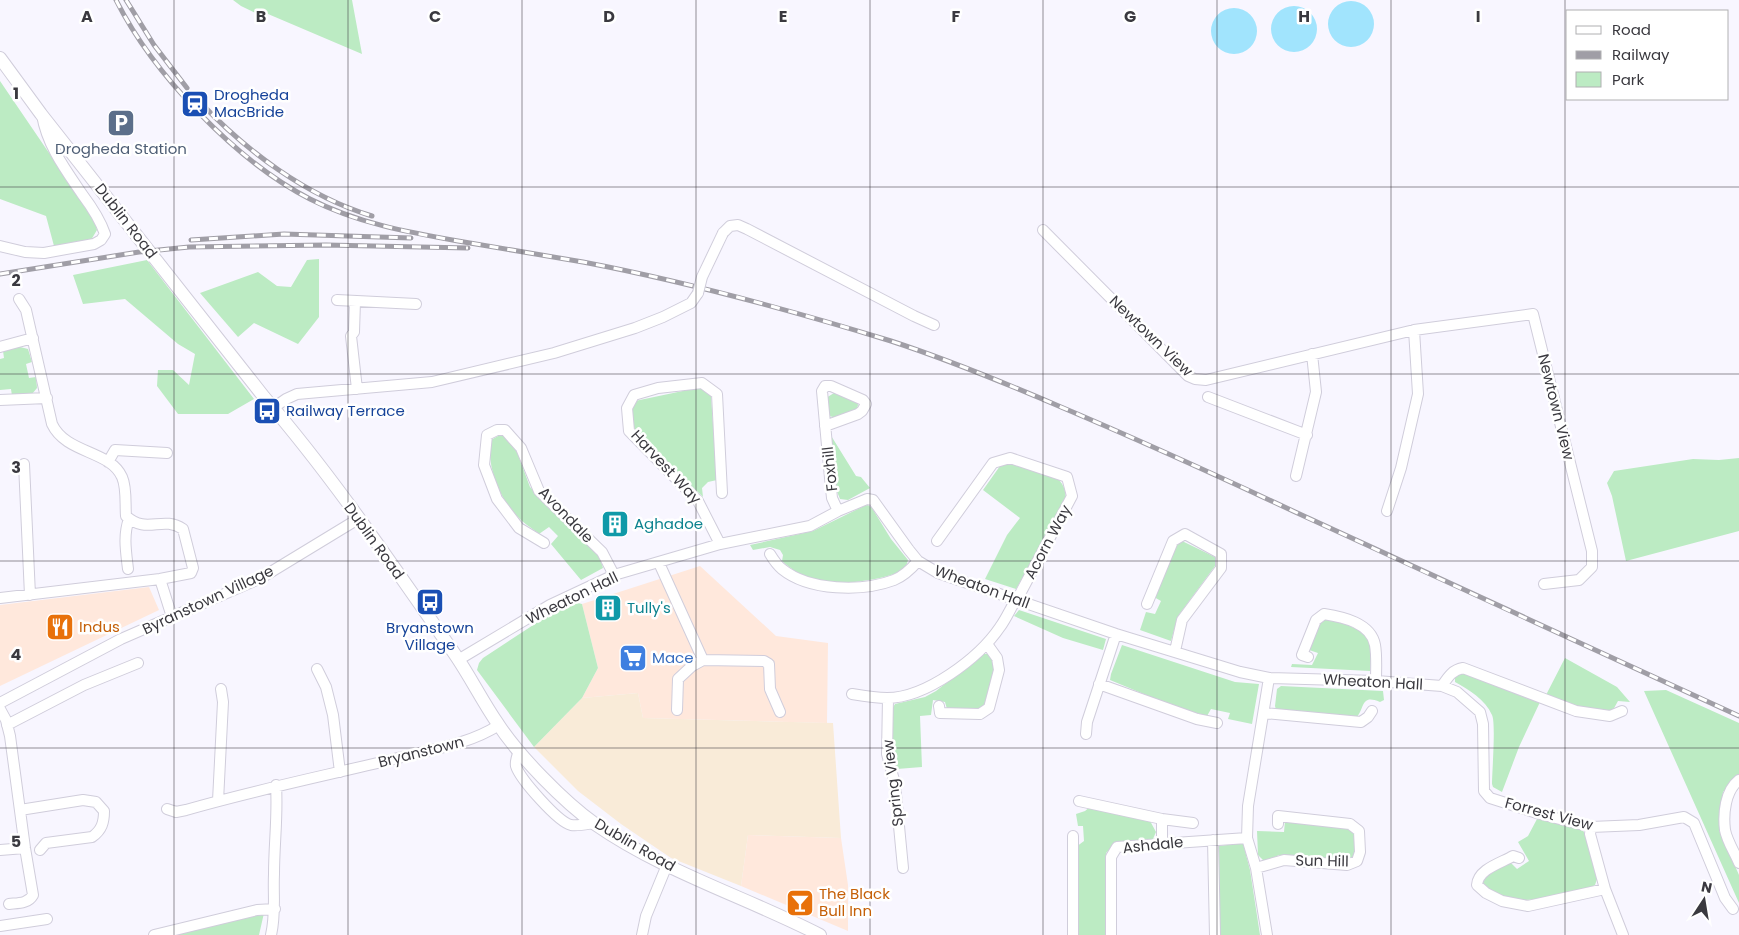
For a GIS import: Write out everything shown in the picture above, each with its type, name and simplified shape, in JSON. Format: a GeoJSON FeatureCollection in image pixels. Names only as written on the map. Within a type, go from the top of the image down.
{"type":"FeatureCollection","features":[{"type":"Feature","properties":{"kind":"main road","name":"Dublin Road"},"geometry":{"type":"LineString","coordinates":[[0,58],[358,518],[458,660],[499,726],[519,752],[562,796],[594,823],[630,846],[667,865],[820,935]]}},
{"type":"Feature","properties":{"kind":"street"},"geometry":{"type":"LineString","coordinates":[[0,246],[25,252],[44,253],[94,244],[101,240],[105,234],[93,209],[52,148],[44,129],[42,114]]}},
{"type":"Feature","properties":{"kind":"street"},"geometry":{"type":"LineString","coordinates":[[273,408],[297,394],[432,382],[554,353],[635,328],[686,306],[696,298],[702,277],[723,233],[730,226],[747,229],[934,325]]}},
{"type":"Feature","properties":{"kind":"street","name":"Newtown View"},"geometry":{"type":"LineString","coordinates":[[1043,230],[1188,376],[1195,379],[1206,380],[1414,330],[1533,314],[1592,551],[1592,567],[1579,580],[1544,584]]}},
{"type":"Feature","properties":{"kind":"street"},"geometry":{"type":"LineString","coordinates":[[0,598],[160,579],[191,574],[193,568],[183,529],[166,523],[135,524],[126,516],[123,480],[118,470],[108,462],[69,443],[57,433],[52,424],[26,310],[18,299]]}},
{"type":"Feature","properties":{"kind":"street"},"geometry":{"type":"LineString","coordinates":[[336,300],[416,304]]}},
{"type":"Feature","properties":{"kind":"street"},"geometry":{"type":"LineString","coordinates":[[356,301],[354,332],[351,336],[357,389]]}},
{"type":"Feature","properties":{"kind":"street"},"geometry":{"type":"LineString","coordinates":[[1387,511],[1401,468],[1418,394],[1414,330]]}},
{"type":"Feature","properties":{"kind":"street"},"geometry":{"type":"LineString","coordinates":[[0,347],[33,338]]}},
{"type":"Feature","properties":{"kind":"street"},"geometry":{"type":"LineString","coordinates":[[1296,476],[1316,392],[1312,354]]}},
{"type":"Feature","properties":{"kind":"street","name":"Harvest Way"},"geometry":{"type":"LineString","coordinates":[[720,544],[698,501],[629,430],[627,408],[634,395],[658,388],[702,383],[717,394],[722,493]]}},
{"type":"Feature","properties":{"kind":"street","name":"Foxhill"},"geometry":{"type":"LineString","coordinates":[[825,426],[858,414],[866,404],[863,400],[831,386],[825,386],[822,391],[821,397],[832,498],[838,512]]}},
{"type":"Feature","properties":{"kind":"street"},"geometry":{"type":"LineString","coordinates":[[1208,397],[1307,435]]}},
{"type":"Feature","properties":{"kind":"street"},"geometry":{"type":"LineString","coordinates":[[0,400],[47,398]]}},
{"type":"Feature","properties":{"kind":"street","name":"Avondale"},"geometry":{"type":"LineString","coordinates":[[544,543],[519,528],[497,499],[484,466],[487,436],[497,430],[505,430],[521,448],[539,491],[602,552],[614,575]]}},
{"type":"Feature","properties":{"kind":"street"},"geometry":{"type":"LineString","coordinates":[[108,462],[115,450],[167,453]]}},
{"type":"Feature","properties":{"kind":"street","name":"Acorn Way"},"geometry":{"type":"LineString","coordinates":[[938,541],[994,463],[1010,458],[1067,477],[1072,496],[1016,599]]}},
{"type":"Feature","properties":{"kind":"street"},"geometry":{"type":"LineString","coordinates":[[24,464],[30,595]]}},
{"type":"Feature","properties":{"kind":"street","name":"Wheaton Hall"},"geometry":{"type":"LineString","coordinates":[[458,660],[550,605],[614,575],[720,544],[810,526],[867,499],[873,500],[894,532],[918,561],[938,573],[1116,634],[1240,672],[1269,678],[1376,681],[1442,686]]}},
{"type":"Feature","properties":{"kind":"street","name":"Byranstown Village"},"geometry":{"type":"LineString","coordinates":[[0,703],[113,643],[260,578],[358,518]]}},
{"type":"Feature","properties":{"kind":"street"},"geometry":{"type":"LineString","coordinates":[[128,569],[125,543],[126,526],[129,519]]}},
{"type":"Feature","properties":{"kind":"street"},"geometry":{"type":"LineString","coordinates":[[1147,604],[1173,541],[1185,534],[1221,554],[1221,568],[1182,620],[1175,651]]}},
{"type":"Feature","properties":{"kind":"street"},"geometry":{"type":"LineString","coordinates":[[770,554],[781,568],[798,580],[820,586],[873,586],[894,580],[907,573],[918,561]]}},
{"type":"Feature","properties":{"kind":"street"},"geometry":{"type":"LineString","coordinates":[[659,562],[702,660]]}},
{"type":"Feature","properties":{"kind":"street"},"geometry":{"type":"LineString","coordinates":[[160,579],[172,617]]}},
{"type":"Feature","properties":{"kind":"street"},"geometry":{"type":"LineString","coordinates":[[852,694],[888,698],[917,693],[943,680],[987,644],[1000,627],[1016,599]]}},
{"type":"Feature","properties":{"kind":"street"},"geometry":{"type":"LineString","coordinates":[[1308,657],[1302,655],[1316,620],[1324,614],[1343,617],[1366,628],[1372,635],[1375,645],[1376,681]]}},
{"type":"Feature","properties":{"kind":"street"},"geometry":{"type":"LineString","coordinates":[[1086,734],[1087,722],[1116,634]]}},
{"type":"Feature","properties":{"kind":"street"},"geometry":{"type":"LineString","coordinates":[[939,706],[940,713],[980,714],[989,708],[999,670],[997,658],[987,644]]}},
{"type":"Feature","properties":{"kind":"street"},"geometry":{"type":"LineString","coordinates":[[677,710],[678,679],[692,666],[702,660],[764,661],[769,664],[770,689],[780,712]]}},
{"type":"Feature","properties":{"kind":"street"},"geometry":{"type":"LineString","coordinates":[[7,725],[84,685],[138,663]]}},
{"type":"Feature","properties":{"kind":"street"},"geometry":{"type":"LineString","coordinates":[[1442,686],[1452,673],[1463,668],[1576,711],[1610,716],[1622,711]]}},
{"type":"Feature","properties":{"kind":"street"},"geometry":{"type":"LineString","coordinates":[[167,810],[176,812],[276,785],[340,772],[333,715],[326,687],[317,669]]}},
{"type":"Feature","properties":{"kind":"street"},"geometry":{"type":"LineString","coordinates":[[1267,935],[1256,868],[1248,838],[1248,806],[1269,678]]}},
{"type":"Feature","properties":{"kind":"street"},"geometry":{"type":"LineString","coordinates":[[1099,684],[1197,720],[1217,723]]}},
{"type":"Feature","properties":{"kind":"street","name":"Forrest View"},"geometry":{"type":"LineString","coordinates":[[1442,686],[1457,692],[1480,712],[1483,724],[1484,791],[1490,798],[1540,814],[1591,827],[1639,825],[1684,817],[1694,823],[1724,898],[1733,909]]}},
{"type":"Feature","properties":{"kind":"street"},"geometry":{"type":"LineString","coordinates":[[218,801],[223,702],[220,689]]}},
{"type":"Feature","properties":{"kind":"street","name":"Spring View"},"geometry":{"type":"LineString","coordinates":[[888,698],[887,754],[895,784],[902,868]]}},
{"type":"Feature","properties":{"kind":"street"},"geometry":{"type":"LineString","coordinates":[[0,708],[7,725],[33,895],[31,899],[24,902],[8,904]]}},
{"type":"Feature","properties":{"kind":"street"},"geometry":{"type":"LineString","coordinates":[[1264,713],[1360,722],[1368,717],[1372,711]]}},
{"type":"Feature","properties":{"kind":"street","name":"Bryanstown"},"geometry":{"type":"LineString","coordinates":[[340,772],[480,736],[499,726]]}},
{"type":"Feature","properties":{"kind":"street"},"geometry":{"type":"LineString","coordinates":[[0,749],[11,748]]}},
{"type":"Feature","properties":{"kind":"street"},"geometry":{"type":"LineString","coordinates":[[519,752],[516,767],[528,786],[541,800],[566,823],[572,825],[594,823]]}},
{"type":"Feature","properties":{"kind":"street"},"geometry":{"type":"LineString","coordinates":[[1739,780],[1729,792],[1725,814],[1726,832],[1739,863]]}},
{"type":"Feature","properties":{"kind":"street"},"geometry":{"type":"LineString","coordinates":[[271,935],[275,909],[276,785]]}},
{"type":"Feature","properties":{"kind":"street"},"geometry":{"type":"LineString","coordinates":[[20,810],[83,800],[96,802],[104,810],[103,826],[92,837],[46,844],[40,850]]}},
{"type":"Feature","properties":{"kind":"street"},"geometry":{"type":"LineString","coordinates":[[1079,801],[1193,823]]}},
{"type":"Feature","properties":{"kind":"street","name":"Sun Hill"},"geometry":{"type":"LineString","coordinates":[[1256,868],[1284,860],[1347,865],[1357,861],[1360,852],[1359,831],[1350,824],[1278,816],[1278,824]]}},
{"type":"Feature","properties":{"kind":"street"},"geometry":{"type":"LineString","coordinates":[[1162,818],[1162,843]]}},
{"type":"Feature","properties":{"kind":"street"},"geometry":{"type":"LineString","coordinates":[[1591,827],[1590,834],[1605,888],[1623,935]]}},
{"type":"Feature","properties":{"kind":"street"},"geometry":{"type":"LineString","coordinates":[[1073,836],[1074,935]]}},
{"type":"Feature","properties":{"kind":"street","name":"Ashdale"},"geometry":{"type":"LineString","coordinates":[[1111,935],[1111,857],[1117,847],[1248,838]]}},
{"type":"Feature","properties":{"kind":"street"},"geometry":{"type":"LineString","coordinates":[[1212,840],[1215,935]]}},
{"type":"Feature","properties":{"kind":"street"},"geometry":{"type":"LineString","coordinates":[[0,850],[25,848]]}},
{"type":"Feature","properties":{"kind":"street"},"geometry":{"type":"LineString","coordinates":[[1519,858],[1514,856],[1482,872],[1477,885],[1486,893],[1502,901],[1528,906],[1605,888]]}},
{"type":"Feature","properties":{"kind":"street"},"geometry":{"type":"LineString","coordinates":[[642,935],[646,916],[667,865]]}},
{"type":"Feature","properties":{"kind":"street"},"geometry":{"type":"LineString","coordinates":[[154,935],[257,910],[275,909]]}},
{"type":"Feature","properties":{"kind":"street"},"geometry":{"type":"LineString","coordinates":[[0,926],[47,919]]}},
{"type":"Feature","properties":{"kind":"shaded area"},"geometry":{"type":"Polygon","coordinates":[[[700,566],[776,636],[828,643],[827,723],[643,718],[638,693],[582,698],[598,668],[582,604],[700,566]]]}},
{"type":"Feature","properties":{"kind":"shaded area"},"geometry":{"type":"Polygon","coordinates":[[[149,587],[159,610],[0,686],[0,605],[149,587]]]}},
{"type":"Feature","properties":{"kind":"shaded area"},"geometry":{"type":"Polygon","coordinates":[[[638,693],[643,718],[833,723],[841,838],[748,835],[741,886],[671,858],[621,824],[578,791],[534,747],[582,698],[638,693]]]}},
{"type":"Feature","properties":{"kind":"shaded area"},"geometry":{"type":"Polygon","coordinates":[[[748,835],[841,838],[848,885],[848,931],[741,886],[748,835]]]}},
{"type":"Feature","properties":{"kind":"green space"},"geometry":{"type":"Polygon","coordinates":[[[233,0],[352,0],[362,54],[268,14],[266,18],[233,0]]]}},
{"type":"Feature","properties":{"kind":"green space"},"geometry":{"type":"Polygon","coordinates":[[[0,81],[94,219],[97,230],[91,240],[54,246],[46,216],[0,199],[0,81]]]}},
{"type":"Feature","properties":{"kind":"green space"},"geometry":{"type":"Polygon","coordinates":[[[319,259],[319,317],[298,344],[254,323],[238,337],[200,293],[258,272],[277,286],[291,287],[307,260],[319,259]]]}},
{"type":"Feature","properties":{"kind":"green space"},"geometry":{"type":"Polygon","coordinates":[[[147,260],[254,399],[228,414],[178,414],[157,386],[158,370],[173,370],[189,385],[195,354],[178,344],[125,299],[83,304],[73,275],[147,260]]]}},
{"type":"Feature","properties":{"kind":"green space"},"geometry":{"type":"Polygon","coordinates":[[[20,347],[28,349],[32,362],[26,364],[29,378],[36,377],[37,388],[32,394],[12,396],[11,389],[0,390],[0,359],[4,358],[3,351],[20,347]]]}},
{"type":"Feature","properties":{"kind":"green space"},"geometry":{"type":"Polygon","coordinates":[[[697,388],[705,389],[711,396],[717,480],[708,482],[702,488],[703,497],[635,431],[631,412],[635,401],[697,388]]]}},
{"type":"Feature","properties":{"kind":"green space"},"geometry":{"type":"Polygon","coordinates":[[[834,393],[857,401],[857,409],[837,418],[829,416],[826,398],[834,393]]]}},
{"type":"Feature","properties":{"kind":"green space"},"geometry":{"type":"Polygon","coordinates":[[[830,434],[856,476],[861,477],[870,488],[848,500],[840,499],[836,489],[830,434]]]}},
{"type":"Feature","properties":{"kind":"green space"},"geometry":{"type":"Polygon","coordinates":[[[498,436],[507,436],[517,452],[530,487],[599,554],[603,568],[581,580],[551,544],[558,536],[549,527],[539,534],[522,521],[511,509],[495,481],[490,460],[491,440],[498,436]]]}},
{"type":"Feature","properties":{"kind":"green space"},"geometry":{"type":"Polygon","coordinates":[[[1739,458],[1739,531],[1626,561],[1612,496],[1607,483],[1614,471],[1693,459],[1719,460],[1739,458]]]}},
{"type":"Feature","properties":{"kind":"green space"},"geometry":{"type":"Polygon","coordinates":[[[1005,463],[1015,463],[1059,480],[1066,495],[1064,505],[1016,589],[985,579],[1007,535],[1020,518],[983,490],[1000,466],[1005,463]]]}},
{"type":"Feature","properties":{"kind":"green space"},"geometry":{"type":"Polygon","coordinates":[[[868,505],[908,560],[905,567],[889,576],[862,581],[834,583],[815,581],[798,573],[782,561],[783,555],[780,550],[770,547],[753,550],[750,545],[813,531],[868,505]]]}},
{"type":"Feature","properties":{"kind":"green space"},"geometry":{"type":"Polygon","coordinates":[[[1182,541],[1215,557],[1218,562],[1178,616],[1171,641],[1140,630],[1146,612],[1155,614],[1161,601],[1154,597],[1176,543],[1182,541]]]}},
{"type":"Feature","properties":{"kind":"green space"},"geometry":{"type":"Polygon","coordinates":[[[570,601],[582,604],[598,668],[582,698],[534,747],[477,670],[483,658],[570,601]]]}},
{"type":"Feature","properties":{"kind":"green space"},"geometry":{"type":"Polygon","coordinates":[[[1019,610],[1106,639],[1103,650],[1063,638],[1014,616],[1019,610]]]}},
{"type":"Feature","properties":{"kind":"green space"},"geometry":{"type":"Polygon","coordinates":[[[1324,619],[1334,619],[1363,632],[1370,645],[1370,671],[1291,667],[1292,664],[1312,665],[1318,653],[1309,650],[1321,621],[1324,619]]]}},
{"type":"Feature","properties":{"kind":"green space"},"geometry":{"type":"Polygon","coordinates":[[[1122,645],[1235,682],[1259,684],[1252,724],[1228,719],[1230,713],[1211,709],[1207,716],[1175,707],[1110,680],[1122,645]]]}},
{"type":"Feature","properties":{"kind":"green space"},"geometry":{"type":"Polygon","coordinates":[[[983,654],[989,654],[994,661],[994,672],[984,706],[977,711],[947,709],[945,702],[933,700],[931,715],[920,716],[922,767],[897,769],[893,757],[891,711],[895,704],[925,697],[936,691],[983,654]]]}},
{"type":"Feature","properties":{"kind":"green space"},"geometry":{"type":"Polygon","coordinates":[[[1565,658],[1617,687],[1630,702],[1618,701],[1613,710],[1595,709],[1562,702],[1546,695],[1565,658]]]}},
{"type":"Feature","properties":{"kind":"green space"},"geometry":{"type":"Polygon","coordinates":[[[1464,670],[1526,698],[1540,702],[1519,747],[1502,792],[1493,787],[1492,784],[1494,737],[1492,715],[1481,700],[1455,682],[1455,676],[1464,670]]]}},
{"type":"Feature","properties":{"kind":"green space"},"geometry":{"type":"Polygon","coordinates":[[[1281,686],[1383,691],[1384,700],[1380,702],[1374,700],[1366,701],[1357,717],[1276,710],[1277,689],[1281,686]]]}},
{"type":"Feature","properties":{"kind":"green space"},"geometry":{"type":"Polygon","coordinates":[[[1666,690],[1739,723],[1739,774],[1723,792],[1719,830],[1739,875],[1739,903],[1644,691],[1666,690]]]}},
{"type":"Feature","properties":{"kind":"green space"},"geometry":{"type":"Polygon","coordinates":[[[1091,806],[1149,819],[1156,832],[1153,839],[1115,844],[1106,853],[1106,935],[1079,935],[1076,847],[1084,841],[1083,826],[1078,826],[1076,814],[1085,811],[1091,806]]]}},
{"type":"Feature","properties":{"kind":"green space"},"geometry":{"type":"Polygon","coordinates":[[[1537,819],[1582,829],[1597,879],[1595,885],[1557,896],[1523,900],[1501,896],[1491,891],[1482,883],[1483,879],[1509,861],[1517,869],[1529,861],[1518,842],[1528,836],[1537,819]]]}},
{"type":"Feature","properties":{"kind":"green space"},"geometry":{"type":"Polygon","coordinates":[[[1285,821],[1349,828],[1356,834],[1354,858],[1346,861],[1279,855],[1269,860],[1263,860],[1258,855],[1257,831],[1284,832],[1285,821]]]}},
{"type":"Feature","properties":{"kind":"green space"},"geometry":{"type":"Polygon","coordinates":[[[1243,843],[1250,870],[1260,935],[1220,935],[1219,846],[1243,843]]]}},
{"type":"Feature","properties":{"kind":"green space"},"geometry":{"type":"Polygon","coordinates":[[[264,913],[259,935],[170,935],[264,913]]]}},
{"type":"Feature","properties":{"kind":"water"},"geometry":{"type":"Polygon","coordinates":[[[1356,1],[1368,7],[1373,15],[1373,33],[1368,41],[1360,46],[1346,47],[1334,41],[1329,33],[1328,19],[1334,7],[1342,2],[1356,1]]]}},
{"type":"Feature","properties":{"kind":"water"},"geometry":{"type":"Polygon","coordinates":[[[1289,6],[1299,6],[1313,16],[1317,29],[1313,42],[1307,48],[1299,52],[1289,52],[1275,42],[1271,34],[1271,24],[1281,10],[1289,6]]]}},
{"type":"Feature","properties":{"kind":"water"},"geometry":{"type":"Polygon","coordinates":[[[1239,8],[1251,14],[1256,22],[1256,40],[1251,48],[1243,53],[1229,54],[1217,48],[1212,40],[1211,26],[1217,14],[1225,9],[1239,8]]]}},
{"type":"Feature","properties":{"kind":"railway"},"geometry":{"type":"LineString","coordinates":[[116,0],[152,57],[199,113],[226,139],[282,183],[328,207],[364,220],[401,230],[583,262],[738,297],[815,318],[934,356],[1090,419],[1739,716]]}},
{"type":"Feature","properties":{"kind":"railway"},"geometry":{"type":"LineString","coordinates":[[126,0],[154,45],[187,88]]}},
{"type":"Feature","properties":{"kind":"railway"},"geometry":{"type":"LineString","coordinates":[[199,101],[237,137],[278,170],[324,197],[372,216]]}},
{"type":"Feature","properties":{"kind":"railway"},"geometry":{"type":"LineString","coordinates":[[191,240],[284,234],[411,238]]}},
{"type":"Feature","properties":{"kind":"railway"},"geometry":{"type":"LineString","coordinates":[[0,274],[139,252],[189,247],[326,245],[468,248]]}},
{"type":"Feature","properties":{"kind":"place","name":"Drogheda MacBride"},"geometry":{"type":"Point","coordinates":[195,104]}},
{"type":"Feature","properties":{"kind":"place","name":"Drogheda Station"},"geometry":{"type":"Point","coordinates":[121,123]}},
{"type":"Feature","properties":{"kind":"place","name":"Railway Terrace"},"geometry":{"type":"Point","coordinates":[267,411]}},
{"type":"Feature","properties":{"kind":"place","name":"Aghadoe"},"geometry":{"type":"Point","coordinates":[615,524]}},
{"type":"Feature","properties":{"kind":"place","name":"Bryanstown Village"},"geometry":{"type":"Point","coordinates":[430,602]}},
{"type":"Feature","properties":{"kind":"place","name":"Tully's"},"geometry":{"type":"Point","coordinates":[608,608]}},
{"type":"Feature","properties":{"kind":"place","name":"Indus"},"geometry":{"type":"Point","coordinates":[60,627]}},
{"type":"Feature","properties":{"kind":"place","name":"Mace"},"geometry":{"type":"Point","coordinates":[633,658]}},
{"type":"Feature","properties":{"kind":"place","name":"The Black Bull Inn"},"geometry":{"type":"Point","coordinates":[800,903]}}]}
